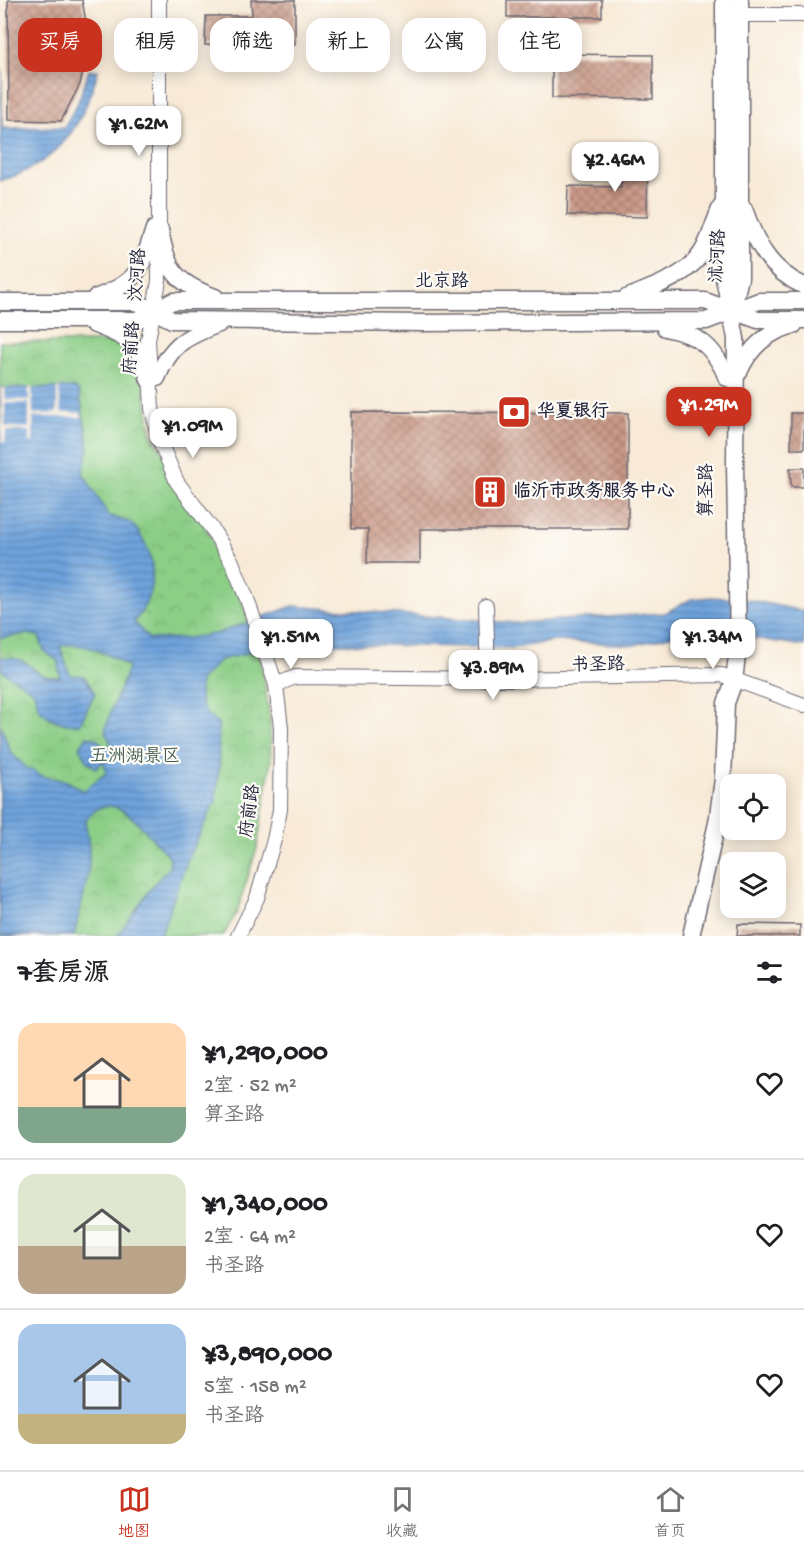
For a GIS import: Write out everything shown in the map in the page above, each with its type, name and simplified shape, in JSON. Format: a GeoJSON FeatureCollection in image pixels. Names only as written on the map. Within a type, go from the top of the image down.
{"type":"FeatureCollection","features":[{"type":"Feature","properties":{"kind":"main road","name":"沭河路"},"geometry":{"type":"LineString","coordinates":[[724,0],[732,198],[740,278],[732,310]]}},
{"type":"Feature","properties":{"kind":"main road","name":"沭河路"},"geometry":{"type":"LineString","coordinates":[[732,198],[740,7]]}},
{"type":"Feature","properties":{"kind":"main road"},"geometry":{"type":"LineString","coordinates":[[732,198],[756,243],[771,264],[804,286]]}},
{"type":"Feature","properties":{"kind":"main road"},"geometry":{"type":"LineString","coordinates":[[616,301],[664,283],[692,264],[704,249],[732,198]]}},
{"type":"Feature","properties":{"kind":"main road"},"geometry":{"type":"LineString","coordinates":[[157,230],[165,259],[177,278],[197,291],[227,302]]}},
{"type":"Feature","properties":{"kind":"main road"},"geometry":{"type":"LineString","coordinates":[[82,302],[119,289],[137,272],[142,267],[157,230]]}},
{"type":"Feature","properties":{"kind":"main road","name":"北京路"},"geometry":{"type":"LineString","coordinates":[[0,320],[137,320],[173,301],[705,301],[758,320],[804,321]]}},
{"type":"Feature","properties":{"kind":"main road"},"geometry":{"type":"LineString","coordinates":[[0,302],[136,302],[172,320],[623,322],[706,321],[759,301],[804,301]]}},
{"type":"Feature","properties":{"kind":"main road","name":"算圣路"},"geometry":{"type":"LineString","coordinates":[[732,310],[736,338],[726,483],[734,568],[734,647],[729,662],[736,703],[732,774]]}},
{"type":"Feature","properties":{"kind":"main road"},"geometry":{"type":"LineString","coordinates":[[84,320],[134,344],[144,357],[153,379]]}},
{"type":"Feature","properties":{"kind":"main road"},"geometry":{"type":"LineString","coordinates":[[153,379],[175,346],[190,335],[227,321]]}},
{"type":"Feature","properties":{"kind":"main road"},"geometry":{"type":"LineString","coordinates":[[623,322],[689,333],[719,357],[732,378],[746,355],[759,341],[778,329],[804,321]]}},
{"type":"Feature","properties":{"kind":"main road","name":"算圣路"},"geometry":{"type":"LineString","coordinates":[[691,936],[717,823],[723,779],[726,703],[734,681]]}},
{"type":"Feature","properties":{"kind":"main road","name":"算圣路"},"geometry":{"type":"LineString","coordinates":[[700,936],[722,840]]}},
{"type":"Feature","properties":{"kind":"street","name":"汶河路"},"geometry":{"type":"LineString","coordinates":[[153,0],[157,230]]}},
{"type":"Feature","properties":{"kind":"street","name":"汶河路"},"geometry":{"type":"LineString","coordinates":[[154,312],[150,281],[157,230],[159,0]]}},
{"type":"Feature","properties":{"kind":"street"},"geometry":{"type":"LineString","coordinates":[[740,7],[804,15]]}},
{"type":"Feature","properties":{"kind":"street","name":"府前路"},"geometry":{"type":"LineString","coordinates":[[154,312],[148,340],[158,437],[169,466],[232,562],[250,597],[270,658],[276,685],[281,728],[280,810],[263,880],[238,936]]}},
{"type":"Feature","properties":{"kind":"street"},"geometry":{"type":"LineString","coordinates":[[486,609],[488,679]]}},
{"type":"Feature","properties":{"kind":"street","name":"书圣路"},"geometry":{"type":"LineString","coordinates":[[276,685],[295,677],[488,679],[716,675],[804,705]]}},
{"type":"Feature","properties":{"kind":"street","name":"书圣路"},"geometry":{"type":"LineString","coordinates":[[276,685],[522,685],[753,681],[804,698]]}},
{"type":"Feature","properties":{"kind":"street","name":"府前路"},"geometry":{"type":"LineString","coordinates":[[229,936],[250,895],[268,828],[274,770],[272,702],[276,685]]}},
{"type":"Feature","properties":{"kind":"green space","name":"五洲湖景区"},"geometry":{"type":"Polygon","coordinates":[[[0,342],[115,342],[135,356],[144,382],[151,433],[210,535],[244,606],[261,659],[270,719],[271,761],[257,848],[237,912],[223,936],[0,936],[0,342]]]}},
{"type":"Feature","properties":{"kind":"water"},"geometry":{"type":"Polygon","coordinates":[[[2,69],[2,128],[64,127],[78,102],[88,72],[97,72],[85,109],[65,140],[38,164],[0,181],[2,69]]]}},
{"type":"Feature","properties":{"kind":"water"},"geometry":{"type":"Polygon","coordinates":[[[0,388],[75,388],[79,392],[89,447],[83,473],[108,515],[129,522],[136,528],[151,559],[150,592],[141,613],[134,622],[149,639],[187,638],[215,634],[293,606],[517,623],[665,613],[691,599],[712,597],[750,600],[804,611],[804,646],[758,639],[703,636],[693,630],[635,645],[555,641],[513,648],[288,643],[220,660],[200,681],[204,711],[218,723],[219,768],[216,800],[188,858],[160,936],[117,936],[149,891],[169,869],[170,857],[130,816],[119,809],[107,806],[96,810],[85,822],[89,867],[74,936],[0,936],[0,724],[11,753],[27,768],[45,777],[67,781],[83,791],[106,773],[104,761],[96,768],[88,762],[80,747],[87,736],[97,739],[104,748],[112,745],[105,732],[109,715],[128,667],[87,647],[60,646],[70,675],[84,676],[95,693],[80,724],[66,724],[50,718],[39,709],[34,692],[1,670],[0,657],[13,658],[26,663],[41,674],[60,677],[58,661],[44,651],[39,636],[27,634],[0,638],[0,388]]]}},
{"type":"Feature","properties":{"kind":"pier"},"geometry":{"type":"Polygon","coordinates":[[[1,388],[4,388],[5,399],[29,400],[29,388],[32,388],[33,414],[57,413],[57,388],[59,388],[61,413],[81,413],[82,417],[33,417],[33,442],[29,442],[29,431],[6,431],[5,442],[2,442],[1,388]],[[5,403],[5,427],[29,428],[29,403],[5,403]]]}},
{"type":"Feature","properties":{"kind":"building"},"geometry":{"type":"Polygon","coordinates":[[[8,0],[82,0],[85,18],[18,18],[18,72],[83,72],[80,84],[61,121],[9,120],[8,0]]]}},
{"type":"Feature","properties":{"kind":"building"},"geometry":{"type":"Polygon","coordinates":[[[251,0],[295,0],[295,44],[294,18],[210,18],[210,45],[205,45],[206,16],[252,16],[251,0]]]}},
{"type":"Feature","properties":{"kind":"building"},"geometry":{"type":"Polygon","coordinates":[[[507,0],[602,0],[602,17],[507,17],[507,0]]]}},
{"type":"Feature","properties":{"kind":"building"},"geometry":{"type":"Polygon","coordinates":[[[582,54],[653,55],[653,99],[552,98],[552,72],[582,72],[582,54]]]}},
{"type":"Feature","properties":{"kind":"building"},"geometry":{"type":"Polygon","coordinates":[[[621,154],[648,154],[647,217],[567,215],[568,186],[621,187],[621,154]]]}},
{"type":"Feature","properties":{"kind":"building","name":"临沂市政务服务中心"},"geometry":{"type":"Polygon","coordinates":[[[351,412],[628,413],[628,529],[420,529],[420,563],[367,563],[368,529],[351,529],[351,412]]]}},
{"type":"Feature","properties":{"kind":"building"},"geometry":{"type":"Polygon","coordinates":[[[791,413],[804,413],[804,449],[791,449],[791,413]]]}},
{"type":"Feature","properties":{"kind":"building"},"geometry":{"type":"Polygon","coordinates":[[[790,468],[804,468],[804,487],[791,487],[790,468]]]}},
{"type":"Feature","properties":{"kind":"building"},"geometry":{"type":"Polygon","coordinates":[[[738,924],[800,925],[800,936],[737,936],[738,924]]]}},
{"type":"Feature","properties":{"kind":"place","name":"华夏银行"},"geometry":{"type":"Point","coordinates":[514,412]}},
{"type":"Feature","properties":{"kind":"place","name":"临沂市政务服务中心"},"geometry":{"type":"Point","coordinates":[490,492]}}]}
